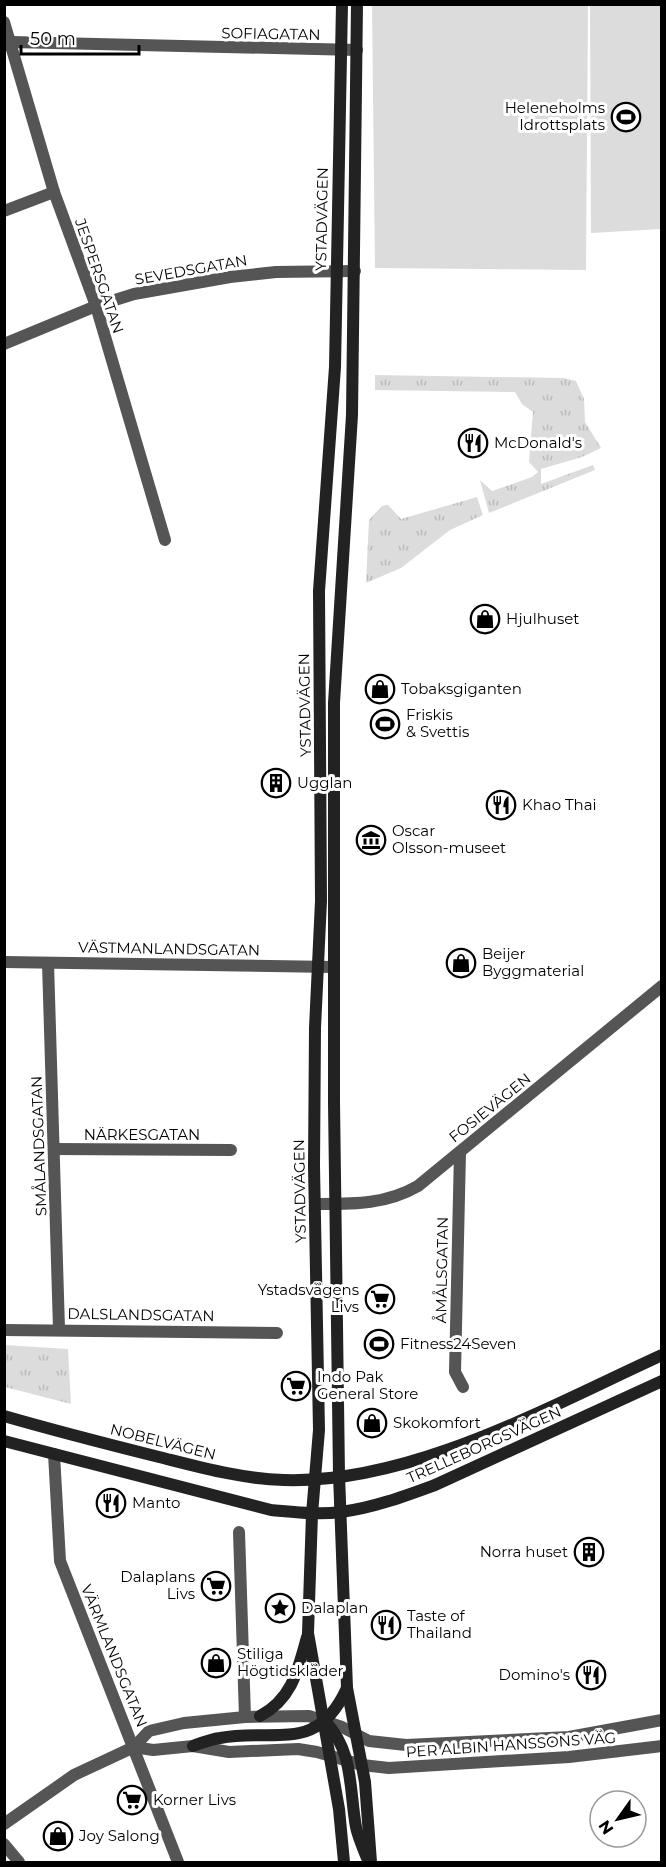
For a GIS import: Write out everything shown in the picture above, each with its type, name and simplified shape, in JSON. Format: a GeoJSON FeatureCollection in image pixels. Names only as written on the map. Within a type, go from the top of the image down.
{"type":"FeatureCollection","features":[{"type":"Feature","properties":{"kind":"main road","name":"YSTADVÄGEN"},"geometry":{"type":"LineString","coordinates":[[312,1514],[317,1480],[319,1431],[315,1028],[321,797],[319,591],[335,367],[342,4]]}},
{"type":"Feature","properties":{"kind":"main road","name":"YSTADVÄGEN"},"geometry":{"type":"LineString","coordinates":[[340,1513],[333,967],[334,703],[338,613],[350,485],[355,271],[357,4]]}},
{"type":"Feature","properties":{"kind":"main road","name":"TRELLEBORGSVÄGEN"},"geometry":{"type":"LineString","coordinates":[[317,1480],[372,1470],[468,1444],[662,1356]]}},
{"type":"Feature","properties":{"kind":"main road","name":"TRELLEBORGSVÄGEN"},"geometry":{"type":"LineString","coordinates":[[312,1514],[340,1513],[405,1497],[662,1381]]}},
{"type":"Feature","properties":{"kind":"main road","name":"NOBELVÄGEN"},"geometry":{"type":"LineString","coordinates":[[4,1416],[217,1471],[282,1480],[317,1480]]}},
{"type":"Feature","properties":{"kind":"main road"},"geometry":{"type":"LineString","coordinates":[[4,1442],[218,1498],[272,1510],[312,1514],[308,1633],[325,1721],[344,1863]]}},
{"type":"Feature","properties":{"kind":"main road"},"geometry":{"type":"LineString","coordinates":[[340,1513],[347,1688],[368,1804],[370,1863]]}},
{"type":"Feature","properties":{"kind":"main road"},"geometry":{"type":"LineString","coordinates":[[260,1716],[281,1702],[294,1684],[308,1633]]}},
{"type":"Feature","properties":{"kind":"main road"},"geometry":{"type":"LineString","coordinates":[[193,1746],[219,1738],[309,1731],[325,1721],[341,1701],[347,1688]]}},
{"type":"Feature","properties":{"kind":"main road"},"geometry":{"type":"LineString","coordinates":[[325,1721],[338,1737],[348,1761],[356,1828],[370,1863]]}},
{"type":"Feature","properties":{"kind":"street","name":"JESPERSGATAN"},"geometry":{"type":"LineString","coordinates":[[4,21],[8,44],[54,192],[96,306],[165,540]]}},
{"type":"Feature","properties":{"kind":"street","name":"SOFIAGATAN"},"geometry":{"type":"LineString","coordinates":[[8,44],[357,50]]}},
{"type":"Feature","properties":{"kind":"street"},"geometry":{"type":"LineString","coordinates":[[4,211],[54,192]]}},
{"type":"Feature","properties":{"kind":"street","name":"SEVEDSGATAN"},"geometry":{"type":"LineString","coordinates":[[4,344],[96,306],[134,294],[230,277],[336,270],[355,271]]}},
{"type":"Feature","properties":{"kind":"street","name":"VÄSTMANLANDSGATAN"},"geometry":{"type":"LineString","coordinates":[[4,962],[333,967]]}},
{"type":"Feature","properties":{"kind":"street","name":"SMÅLANDSGATAN"},"geometry":{"type":"LineString","coordinates":[[48,963],[59,1329]]}},
{"type":"Feature","properties":{"kind":"street","name":"FOSIEVÄGEN"},"geometry":{"type":"LineString","coordinates":[[315,1204],[381,1201],[402,1195],[460,1152],[662,986]]}},
{"type":"Feature","properties":{"kind":"street","name":"NÄRKESGATAN"},"geometry":{"type":"LineString","coordinates":[[54,1149],[231,1150]]}},
{"type":"Feature","properties":{"kind":"street","name":"ÅMÅLSGATAN"},"geometry":{"type":"LineString","coordinates":[[460,1152],[455,1372],[463,1387]]}},
{"type":"Feature","properties":{"kind":"street","name":"DALSLANDSGATAN"},"geometry":{"type":"LineString","coordinates":[[4,1330],[277,1333]]}},
{"type":"Feature","properties":{"kind":"street","name":"VÄRMLANDSGATAN"},"geometry":{"type":"LineString","coordinates":[[54,1454],[60,1561],[178,1863]]}},
{"type":"Feature","properties":{"kind":"street"},"geometry":{"type":"LineString","coordinates":[[239,1533],[245,1717]]}},
{"type":"Feature","properties":{"kind":"street","name":"PER ALBIN HANSSONS VÄG"},"geometry":{"type":"LineString","coordinates":[[4,1824],[74,1775],[134,1747],[150,1731],[184,1723],[260,1716],[309,1716],[383,1744],[406,1745],[569,1737],[662,1720]]}},
{"type":"Feature","properties":{"kind":"street","name":"PER ALBIN HANSSONS VÄG"},"geometry":{"type":"LineString","coordinates":[[134,1747],[153,1750],[193,1746],[230,1752],[298,1749],[330,1755],[362,1765],[389,1768],[568,1757],[662,1746]]}},
{"type":"Feature","properties":{"kind":"street"},"geometry":{"type":"LineString","coordinates":[[4,1844],[19,1863]]}},
{"type":"Feature","properties":{"kind":"green space"},"geometry":{"type":"Polygon","coordinates":[[[372,5],[588,5],[586,270],[375,268],[372,5]]]}},
{"type":"Feature","properties":{"kind":"green space","name":"Heleneholms Idrottsplats"},"geometry":{"type":"Polygon","coordinates":[[[590,5],[661,5],[661,229],[591,233],[590,5]]]}},
{"type":"Feature","properties":{"kind":"green space"},"geometry":{"type":"Polygon","coordinates":[[[375,375],[563,378],[576,381],[584,399],[585,422],[601,448],[582,457],[541,469],[541,484],[593,465],[595,470],[489,513],[480,480],[492,491],[532,477],[538,472],[529,462],[533,412],[522,404],[515,392],[375,390],[375,375]]]}},
{"type":"Feature","properties":{"kind":"green space"},"geometry":{"type":"Polygon","coordinates":[[[477,497],[483,515],[450,530],[401,568],[366,583],[369,520],[382,506],[388,505],[401,519],[477,497]]]}},
{"type":"Feature","properties":{"kind":"green space"},"geometry":{"type":"Polygon","coordinates":[[[5,1345],[68,1349],[71,1404],[5,1387],[5,1345]]]}},
{"type":"Feature","properties":{"kind":"place","name":"Heleneholms Idrottsplats"},"geometry":{"type":"Point","coordinates":[626,117]}},
{"type":"Feature","properties":{"kind":"place","name":"McDonald's"},"geometry":{"type":"Point","coordinates":[473,443]}},
{"type":"Feature","properties":{"kind":"place","name":"Hjulhuset"},"geometry":{"type":"Point","coordinates":[485,619]}},
{"type":"Feature","properties":{"kind":"place","name":"Tobaksgiganten"},"geometry":{"type":"Point","coordinates":[380,689]}},
{"type":"Feature","properties":{"kind":"place","name":"Friskis & Svettis"},"geometry":{"type":"Point","coordinates":[385,724]}},
{"type":"Feature","properties":{"kind":"place","name":"Ugglan"},"geometry":{"type":"Point","coordinates":[276,783]}},
{"type":"Feature","properties":{"kind":"place","name":"Khao Thai"},"geometry":{"type":"Point","coordinates":[501,805]}},
{"type":"Feature","properties":{"kind":"place","name":"Oscar Olsson-museet"},"geometry":{"type":"Point","coordinates":[371,840]}},
{"type":"Feature","properties":{"kind":"place","name":"Beijer Byggmaterial"},"geometry":{"type":"Point","coordinates":[461,963]}},
{"type":"Feature","properties":{"kind":"place","name":"Ystadsvägens Livs"},"geometry":{"type":"Point","coordinates":[380,1299]}},
{"type":"Feature","properties":{"kind":"place","name":"Fitness24Seven"},"geometry":{"type":"Point","coordinates":[379,1344]}},
{"type":"Feature","properties":{"kind":"place","name":"Indo Pak General Store"},"geometry":{"type":"Point","coordinates":[296,1386]}},
{"type":"Feature","properties":{"kind":"place","name":"Skokomfort"},"geometry":{"type":"Point","coordinates":[372,1423]}},
{"type":"Feature","properties":{"kind":"place","name":"Manto"},"geometry":{"type":"Point","coordinates":[111,1503]}},
{"type":"Feature","properties":{"kind":"place","name":"Norra huset"},"geometry":{"type":"Point","coordinates":[589,1552]}},
{"type":"Feature","properties":{"kind":"place","name":"Dalaplans Livs"},"geometry":{"type":"Point","coordinates":[216,1586]}},
{"type":"Feature","properties":{"kind":"place","name":"Dalaplan"},"geometry":{"type":"Point","coordinates":[280,1608]}},
{"type":"Feature","properties":{"kind":"place","name":"Taste of Thailand"},"geometry":{"type":"Point","coordinates":[386,1625]}},
{"type":"Feature","properties":{"kind":"place","name":"Stiliga Högtidskläder"},"geometry":{"type":"Point","coordinates":[216,1663]}},
{"type":"Feature","properties":{"kind":"place","name":"Domino's"},"geometry":{"type":"Point","coordinates":[591,1675]}},
{"type":"Feature","properties":{"kind":"place","name":"Korner Livs"},"geometry":{"type":"Point","coordinates":[132,1800]}},
{"type":"Feature","properties":{"kind":"place","name":"Joy Salong"},"geometry":{"type":"Point","coordinates":[58,1836]}}]}
